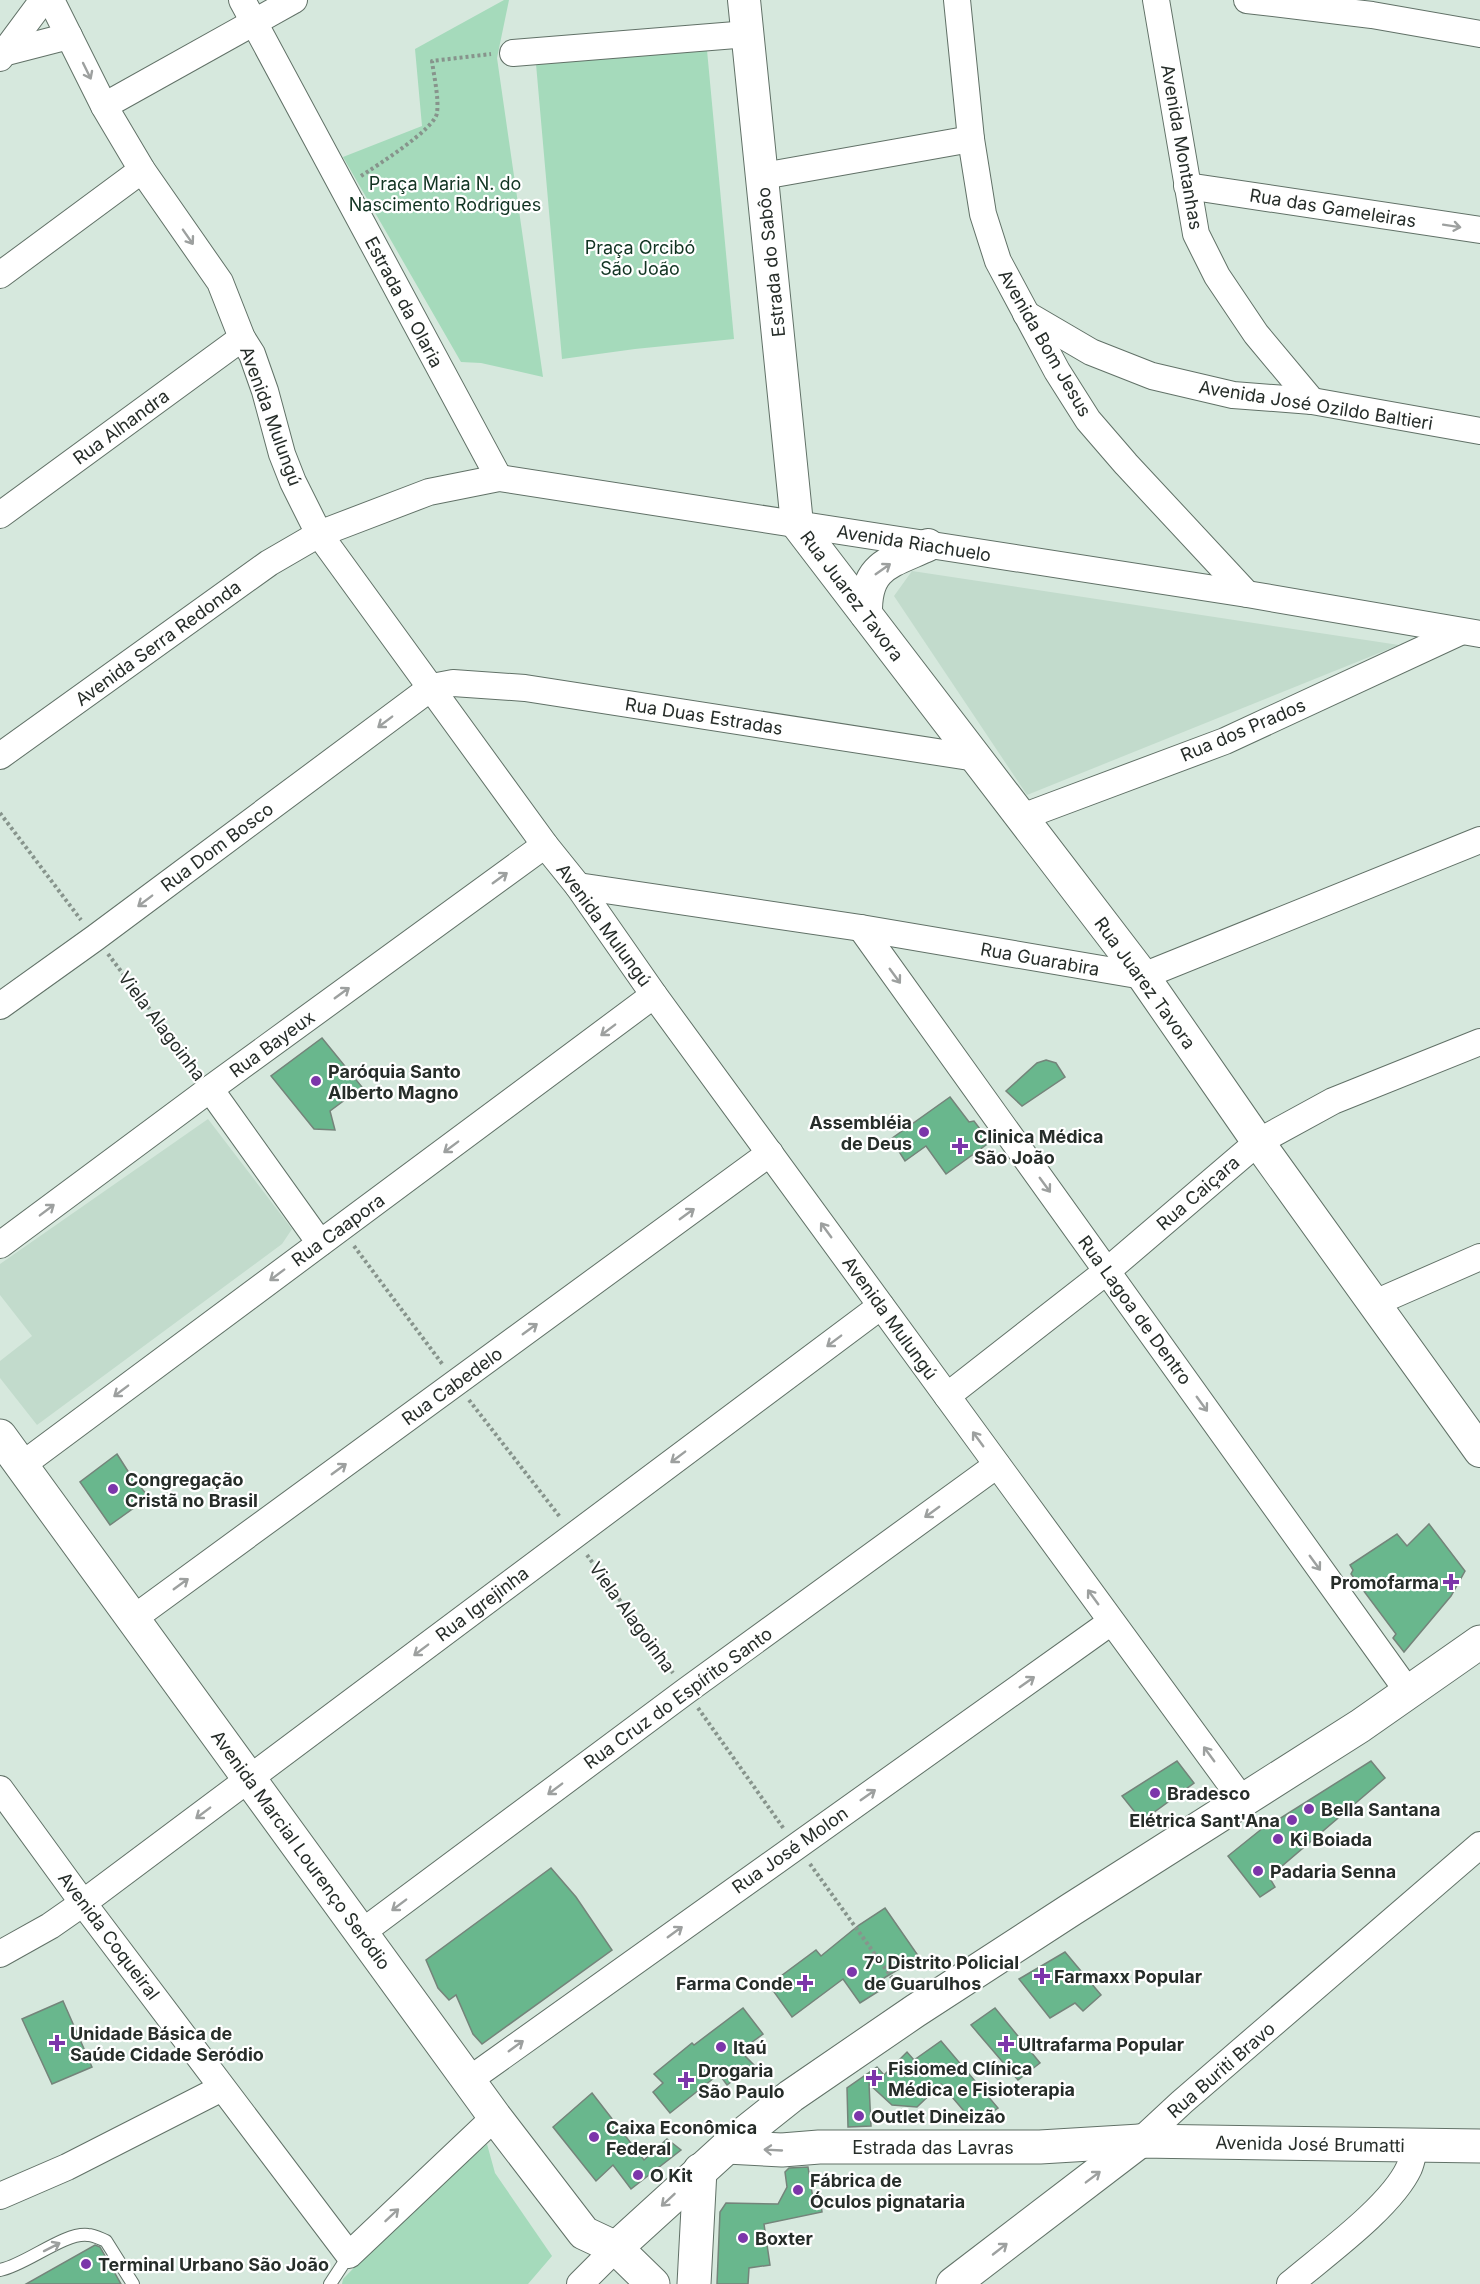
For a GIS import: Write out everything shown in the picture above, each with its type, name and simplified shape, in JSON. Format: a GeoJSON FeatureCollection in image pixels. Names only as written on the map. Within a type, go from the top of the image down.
{"type":"FeatureCollection","features":[{"type":"Feature","properties":{"kind":"main road","name":"Avenida Marcial Lourenço Seródio"},"geometry":{"type":"LineString","coordinates":[[0,1436],[495,2117],[584,2233],[616,2248],[653,2284]]}},
{"type":"Feature","properties":{"kind":"main road"},"geometry":{"type":"LineString","coordinates":[[616,2248],[700,2170],[791,2096],[915,2011],[1409,1693],[1477,1639]]}},
{"type":"Feature","properties":{"kind":"main road"},"geometry":{"type":"LineString","coordinates":[[791,2096],[801,2124],[819,2147]]}},
{"type":"Feature","properties":{"kind":"main road","name":"Avenida José Brumatti"},"geometry":{"type":"LineString","coordinates":[[1140,2141],[1480,2146]]}},
{"type":"Feature","properties":{"kind":"main road","name":"Estrada das Lavras"},"geometry":{"type":"LineString","coordinates":[[727,2147],[782,2150],[819,2147],[1040,2147],[1140,2141]]}},
{"type":"Feature","properties":{"kind":"main road","name":"Rua Buriti Bravo"},"geometry":{"type":"LineString","coordinates":[[953,2284],[1140,2141]]}},
{"type":"Feature","properties":{"kind":"main road"},"geometry":{"type":"LineString","coordinates":[[1040,2147],[1052,2156],[1059,2174],[1057,2186],[1046,2213]]}},
{"type":"Feature","properties":{"kind":"main road"},"geometry":{"type":"LineString","coordinates":[[694,2284],[700,2170]]}},
{"type":"Feature","properties":{"kind":"street"},"geometry":{"type":"LineString","coordinates":[[3,55],[43,0]]}},
{"type":"Feature","properties":{"kind":"street","name":"Avenida Mulungú"},"geometry":{"type":"LineString","coordinates":[[51,0],[104,106],[142,170],[220,282],[266,391],[282,453],[293,482],[319,534],[545,845],[578,886],[654,995],[1243,1801]]}},
{"type":"Feature","properties":{"kind":"street","name":"Estrada da Olaria"},"geometry":{"type":"LineString","coordinates":[[242,0],[499,478]]}},
{"type":"Feature","properties":{"kind":"street"},"geometry":{"type":"LineString","coordinates":[[104,106],[294,0]]}},
{"type":"Feature","properties":{"kind":"street","name":"Estrada do Sabôo"},"geometry":{"type":"LineString","coordinates":[[744,0],[797,524]]}},
{"type":"Feature","properties":{"kind":"street","name":"Avenida Bom Jesus"},"geometry":{"type":"LineString","coordinates":[[957,0],[971,139],[983,214],[998,261],[1056,371],[1088,420],[1247,594]]}},
{"type":"Feature","properties":{"kind":"street","name":"Avenida Montanhas"},"geometry":{"type":"LineString","coordinates":[[1156,0],[1196,234],[1217,276],[1256,334],[1312,401]]}},
{"type":"Feature","properties":{"kind":"street"},"geometry":{"type":"LineString","coordinates":[[1247,0],[1381,8],[1480,34]]}},
{"type":"Feature","properties":{"kind":"street"},"geometry":{"type":"LineString","coordinates":[[513,53],[748,34]]}},
{"type":"Feature","properties":{"kind":"street"},"geometry":{"type":"LineString","coordinates":[[3,55],[69,36]]}},
{"type":"Feature","properties":{"kind":"street"},"geometry":{"type":"LineString","coordinates":[[763,176],[971,139]]}},
{"type":"Feature","properties":{"kind":"street"},"geometry":{"type":"LineString","coordinates":[[0,275],[142,170]]}},
{"type":"Feature","properties":{"kind":"street","name":"Rua das Gameleiras"},"geometry":{"type":"LineString","coordinates":[[1187,186],[1480,230]]}},
{"type":"Feature","properties":{"kind":"street","name":"Avenida José Ozildo Baltieri"},"geometry":{"type":"LineString","coordinates":[[1024,313],[1090,352],[1152,376],[1233,395],[1312,401],[1480,431]]}},
{"type":"Feature","properties":{"kind":"street","name":"Rua Alhandra"},"geometry":{"type":"LineString","coordinates":[[0,515],[242,338]]}},
{"type":"Feature","properties":{"kind":"street","name":"Avenida Riachuelo"},"geometry":{"type":"LineString","coordinates":[[319,534],[429,492],[499,478],[1247,594],[1470,633]]}},
{"type":"Feature","properties":{"kind":"street","name":"Rua Juarez Tavora"},"geometry":{"type":"LineString","coordinates":[[797,524],[1143,976],[1258,1142],[1480,1451]]}},
{"type":"Feature","properties":{"kind":"street","name":"Avenida Serra Redonda"},"geometry":{"type":"LineString","coordinates":[[0,756],[269,563],[319,534]]}},
{"type":"Feature","properties":{"kind":"street"},"geometry":{"type":"LineString","coordinates":[[866,614],[868,589],[871,578],[878,570],[927,545]]}},
{"type":"Feature","properties":{"kind":"street","name":"Rua dos Prados"},"geometry":{"type":"LineString","coordinates":[[1022,817],[1225,741],[1470,633]]}},
{"type":"Feature","properties":{"kind":"street","name":"Rua Duas Estradas"},"geometry":{"type":"LineString","coordinates":[[432,687],[453,683],[525,688],[976,758]]}},
{"type":"Feature","properties":{"kind":"street","name":"Rua Dom Bosco"},"geometry":{"type":"LineString","coordinates":[[0,1006],[432,687]]}},
{"type":"Feature","properties":{"kind":"street"},"geometry":{"type":"LineString","coordinates":[[1143,976],[1480,840]]}},
{"type":"Feature","properties":{"kind":"street","name":"Rua Bayeux"},"geometry":{"type":"LineString","coordinates":[[0,1245],[545,845]]}},
{"type":"Feature","properties":{"kind":"street","name":"Rua Guarabira"},"geometry":{"type":"LineString","coordinates":[[578,886],[861,928],[1143,976]]}},
{"type":"Feature","properties":{"kind":"street","name":"Rua Lagoa de Dentro"},"geometry":{"type":"LineString","coordinates":[[861,928],[1409,1693]]}},
{"type":"Feature","properties":{"kind":"street","name":"Rua Caapora"},"geometry":{"type":"LineString","coordinates":[[22,1465],[654,995]]}},
{"type":"Feature","properties":{"kind":"street","name":"Rua Caiçara"},"geometry":{"type":"LineString","coordinates":[[947,1396],[1107,1271],[1258,1142],[1333,1101],[1480,1042]]}},
{"type":"Feature","properties":{"kind":"street","name":"Viela Alagoinha"},"geometry":{"type":"LineString","coordinates":[[210,1089],[320,1243]]}},
{"type":"Feature","properties":{"kind":"street","name":"Rua Cabedelo"},"geometry":{"type":"LineString","coordinates":[[134,1618],[770,1153]]}},
{"type":"Feature","properties":{"kind":"street"},"geometry":{"type":"LineString","coordinates":[[1375,1303],[1480,1257]]}},
{"type":"Feature","properties":{"kind":"street","name":"Rua Igrejinha"},"geometry":{"type":"LineString","coordinates":[[0,1954],[50,1926],[83,1903],[881,1306]]}},
{"type":"Feature","properties":{"kind":"street","name":"Rua Cruz do Espírito Santo"},"geometry":{"type":"LineString","coordinates":[[361,1933],[686,1691],[997,1465]]}},
{"type":"Feature","properties":{"kind":"street","name":"Rua José Molon"},"geometry":{"type":"LineString","coordinates":[[468,2080],[1111,1622]]}},
{"type":"Feature","properties":{"kind":"street","name":"Avenida Coqueiral"},"geometry":{"type":"LineString","coordinates":[[0,1789],[83,1903],[349,2255]]}},
{"type":"Feature","properties":{"kind":"street","name":"Rua Buriti Bravo"},"geometry":{"type":"LineString","coordinates":[[1140,2141],[1182,2102],[1480,1845]]}},
{"type":"Feature","properties":{"kind":"street"},"geometry":{"type":"LineString","coordinates":[[0,2196],[67,2168],[222,2088]]}},
{"type":"Feature","properties":{"kind":"street"},"geometry":{"type":"LineString","coordinates":[[349,2255],[495,2117]]}},
{"type":"Feature","properties":{"kind":"street"},"geometry":{"type":"LineString","coordinates":[[1290,2284],[1382,2206],[1408,2168],[1415,2146]]}},
{"type":"Feature","properties":{"kind":"street"},"geometry":{"type":"LineString","coordinates":[[580,2284],[616,2248]]}},
{"type":"Feature","properties":{"kind":"lane"},"geometry":{"type":"LineString","coordinates":[[0,2270],[14,2266],[74,2237],[88,2235],[106,2241],[133,2284]]}},
{"type":"Feature","properties":{"kind":"lane"},"geometry":{"type":"LineString","coordinates":[[330,2284],[349,2255]]}},
{"type":"Feature","properties":{"kind":"path"},"geometry":{"type":"LineString","coordinates":[[343,188],[403,147],[435,121],[437,112],[432,61],[513,53]]}},
{"type":"Feature","properties":{"kind":"path","name":"Viela Alagoinha"},"geometry":{"type":"LineString","coordinates":[[0,813],[210,1089]]}},
{"type":"Feature","properties":{"kind":"path","name":"Viela Alagoinha"},"geometry":{"type":"LineString","coordinates":[[341,1228],[456,1384],[573,1535],[915,2011]]}},
{"type":"Feature","properties":{"kind":"shaded area"},"geometry":{"type":"Polygon","coordinates":[[[912,571],[1399,645],[1027,795],[894,596],[912,571]]]}},
{"type":"Feature","properties":{"kind":"shaded area"},"geometry":{"type":"Polygon","coordinates":[[[208,1119],[292,1229],[282,1244],[37,1425],[0,1378],[0,1361],[32,1336],[0,1295],[0,1264],[208,1119]]]}},
{"type":"Feature","properties":{"kind":"green space","name":"Praça Maria N. do Nascimento Rodrigues"},"geometry":{"type":"Polygon","coordinates":[[[504,0],[509,0],[497,58],[543,377],[481,363],[461,362],[343,157],[422,126],[415,49],[504,0]]]}},
{"type":"Feature","properties":{"kind":"green space","name":"Praça Orcibó São João"},"geometry":{"type":"Polygon","coordinates":[[[707,50],[734,339],[562,359],[536,64],[707,50]]]}},
{"type":"Feature","properties":{"kind":"green space"},"geometry":{"type":"Polygon","coordinates":[[[487,2144],[495,2173],[552,2256],[528,2284],[342,2284],[343,2279],[383,2238],[487,2144]]]}},
{"type":"Feature","properties":{"kind":"building","name":"Paróquia Santo Alberto Magno"},"geometry":{"type":"Polygon","coordinates":[[[322,1038],[362,1087],[330,1111],[335,1130],[314,1129],[271,1076],[322,1038]]]}},
{"type":"Feature","properties":{"kind":"building","name":"Clinica Médica São João"},"geometry":{"type":"Polygon","coordinates":[[[1046,1060],[1056,1063],[1065,1077],[1022,1106],[1006,1091],[1037,1063],[1046,1060]]]}},
{"type":"Feature","properties":{"kind":"building"},"geometry":{"type":"Polygon","coordinates":[[[950,1097],[969,1122],[974,1121],[990,1142],[946,1174],[926,1146],[905,1161],[891,1139],[950,1097]]]}},
{"type":"Feature","properties":{"kind":"building","name":"Congregação Cristã no Brasil"},"geometry":{"type":"Polygon","coordinates":[[[117,1454],[131,1476],[149,1497],[110,1525],[80,1482],[117,1454]]]}},
{"type":"Feature","properties":{"kind":"building"},"geometry":{"type":"Polygon","coordinates":[[[1429,1524],[1465,1571],[1451,1596],[1404,1652],[1393,1638],[1396,1634],[1351,1574],[1353,1570],[1350,1565],[1397,1534],[1407,1546],[1429,1524]]]}},
{"type":"Feature","properties":{"kind":"building","name":"Bradesco"},"geometry":{"type":"Polygon","coordinates":[[[1177,1761],[1194,1783],[1142,1821],[1122,1796],[1177,1761]]]}},
{"type":"Feature","properties":{"kind":"building"},"geometry":{"type":"Polygon","coordinates":[[[1371,1761],[1385,1778],[1269,1877],[1275,1887],[1260,1897],[1228,1856],[1274,1819],[1276,1821],[1371,1761]]]}},
{"type":"Feature","properties":{"kind":"building"},"geometry":{"type":"Polygon","coordinates":[[[551,1868],[576,1897],[612,1950],[482,2044],[473,2034],[456,1995],[449,2000],[438,1988],[426,1960],[551,1868]]]}},
{"type":"Feature","properties":{"kind":"building"},"geometry":{"type":"Polygon","coordinates":[[[885,1908],[919,1957],[874,1984],[879,1991],[860,2003],[843,1979],[792,2017],[769,1985],[816,1950],[821,1956],[859,1925],[885,1908]]]}},
{"type":"Feature","properties":{"kind":"building"},"geometry":{"type":"Polygon","coordinates":[[[1065,1952],[1101,1995],[1083,2011],[1075,2003],[1050,2018],[1019,1979],[1065,1952]]]}},
{"type":"Feature","properties":{"kind":"building","name":"Unidade Básica de Saúde Cidade Seródio"},"geometry":{"type":"Polygon","coordinates":[[[63,2001],[92,2067],[52,2084],[22,2019],[63,2001]]]}},
{"type":"Feature","properties":{"kind":"building"},"geometry":{"type":"Polygon","coordinates":[[[743,2008],[763,2034],[740,2051],[754,2065],[727,2085],[719,2074],[670,2113],[653,2092],[663,2083],[654,2074],[692,2043],[694,2045],[743,2008]]]}},
{"type":"Feature","properties":{"kind":"building","name":"Ultrafarma Popular"},"geometry":{"type":"Polygon","coordinates":[[[995,2008],[1040,2063],[1018,2080],[971,2025],[995,2008]]]}},
{"type":"Feature","properties":{"kind":"building"},"geometry":{"type":"Polygon","coordinates":[[[941,2041],[998,2108],[979,2121],[970,2118],[941,2084],[917,2107],[892,2105],[869,2084],[871,2126],[848,2127],[847,2088],[877,2067],[884,2075],[907,2052],[914,2060],[941,2041]]]}},
{"type":"Feature","properties":{"kind":"building","name":"Caixa Econômica Federal"},"geometry":{"type":"Polygon","coordinates":[[[592,2093],[644,2160],[667,2139],[681,2150],[631,2189],[613,2165],[596,2181],[553,2127],[592,2093]]]}},
{"type":"Feature","properties":{"kind":"building","name":"Boxter"},"geometry":{"type":"Polygon","coordinates":[[[808,2167],[814,2205],[821,2205],[822,2212],[764,2224],[770,2265],[749,2268],[748,2284],[717,2284],[720,2212],[726,2203],[778,2204],[787,2187],[785,2172],[789,2168],[808,2167]]]}},
{"type":"Feature","properties":{"kind":"building","name":"Terminal Urbano São João"},"geometry":{"type":"Polygon","coordinates":[[[95,2245],[100,2247],[121,2284],[26,2284],[95,2245]]]}},
{"type":"Feature","properties":{"kind":"place","name":"Paróquia Santo Alberto Magno"},"geometry":{"type":"Point","coordinates":[316,1081]}},
{"type":"Feature","properties":{"kind":"place","name":"Assembléia de Deus"},"geometry":{"type":"Point","coordinates":[924,1132]}},
{"type":"Feature","properties":{"kind":"place","name":"Clinica Médica São João"},"geometry":{"type":"Point","coordinates":[960,1146]}},
{"type":"Feature","properties":{"kind":"place","name":"Congregação Cristã no Brasil"},"geometry":{"type":"Point","coordinates":[113,1489]}},
{"type":"Feature","properties":{"kind":"place","name":"Promofarma"},"geometry":{"type":"Point","coordinates":[1451,1582]}},
{"type":"Feature","properties":{"kind":"place","name":"Bradesco"},"geometry":{"type":"Point","coordinates":[1155,1793]}},
{"type":"Feature","properties":{"kind":"place","name":"Bella Santana"},"geometry":{"type":"Point","coordinates":[1309,1809]}},
{"type":"Feature","properties":{"kind":"place","name":"Elétrica Sant'Ana"},"geometry":{"type":"Point","coordinates":[1292,1820]}},
{"type":"Feature","properties":{"kind":"place","name":"Ki Boiada"},"geometry":{"type":"Point","coordinates":[1278,1839]}},
{"type":"Feature","properties":{"kind":"place","name":"Padaria Senna"},"geometry":{"type":"Point","coordinates":[1258,1871]}},
{"type":"Feature","properties":{"kind":"place","name":"7º Distrito Policial de Guarulhos"},"geometry":{"type":"Point","coordinates":[852,1972]}},
{"type":"Feature","properties":{"kind":"place","name":"Farmaxx Popular"},"geometry":{"type":"Point","coordinates":[1042,1976]}},
{"type":"Feature","properties":{"kind":"place","name":"Farma Conde"},"geometry":{"type":"Point","coordinates":[805,1983]}},
{"type":"Feature","properties":{"kind":"place","name":"Unidade Básica de Saúde Cidade Seródio"},"geometry":{"type":"Point","coordinates":[57,2043]}},
{"type":"Feature","properties":{"kind":"place","name":"Ultrafarma Popular"},"geometry":{"type":"Point","coordinates":[1006,2044]}},
{"type":"Feature","properties":{"kind":"place","name":"Itaú"},"geometry":{"type":"Point","coordinates":[721,2047]}},
{"type":"Feature","properties":{"kind":"place","name":"Fisiomed Clínica Médica e Fisioterapia"},"geometry":{"type":"Point","coordinates":[874,2078]}},
{"type":"Feature","properties":{"kind":"place","name":"Drogaria São Paulo"},"geometry":{"type":"Point","coordinates":[686,2080]}},
{"type":"Feature","properties":{"kind":"place","name":"Outlet Dineizão"},"geometry":{"type":"Point","coordinates":[859,2116]}},
{"type":"Feature","properties":{"kind":"place","name":"Caixa Econômica Federal"},"geometry":{"type":"Point","coordinates":[594,2137]}},
{"type":"Feature","properties":{"kind":"place","name":"O Kit"},"geometry":{"type":"Point","coordinates":[638,2175]}},
{"type":"Feature","properties":{"kind":"place","name":"Fábrica de Óculos pignataria"},"geometry":{"type":"Point","coordinates":[798,2190]}},
{"type":"Feature","properties":{"kind":"place","name":"Boxter"},"geometry":{"type":"Point","coordinates":[743,2238]}},
{"type":"Feature","properties":{"kind":"place","name":"Terminal Urbano São João"},"geometry":{"type":"Point","coordinates":[86,2264]}}]}
